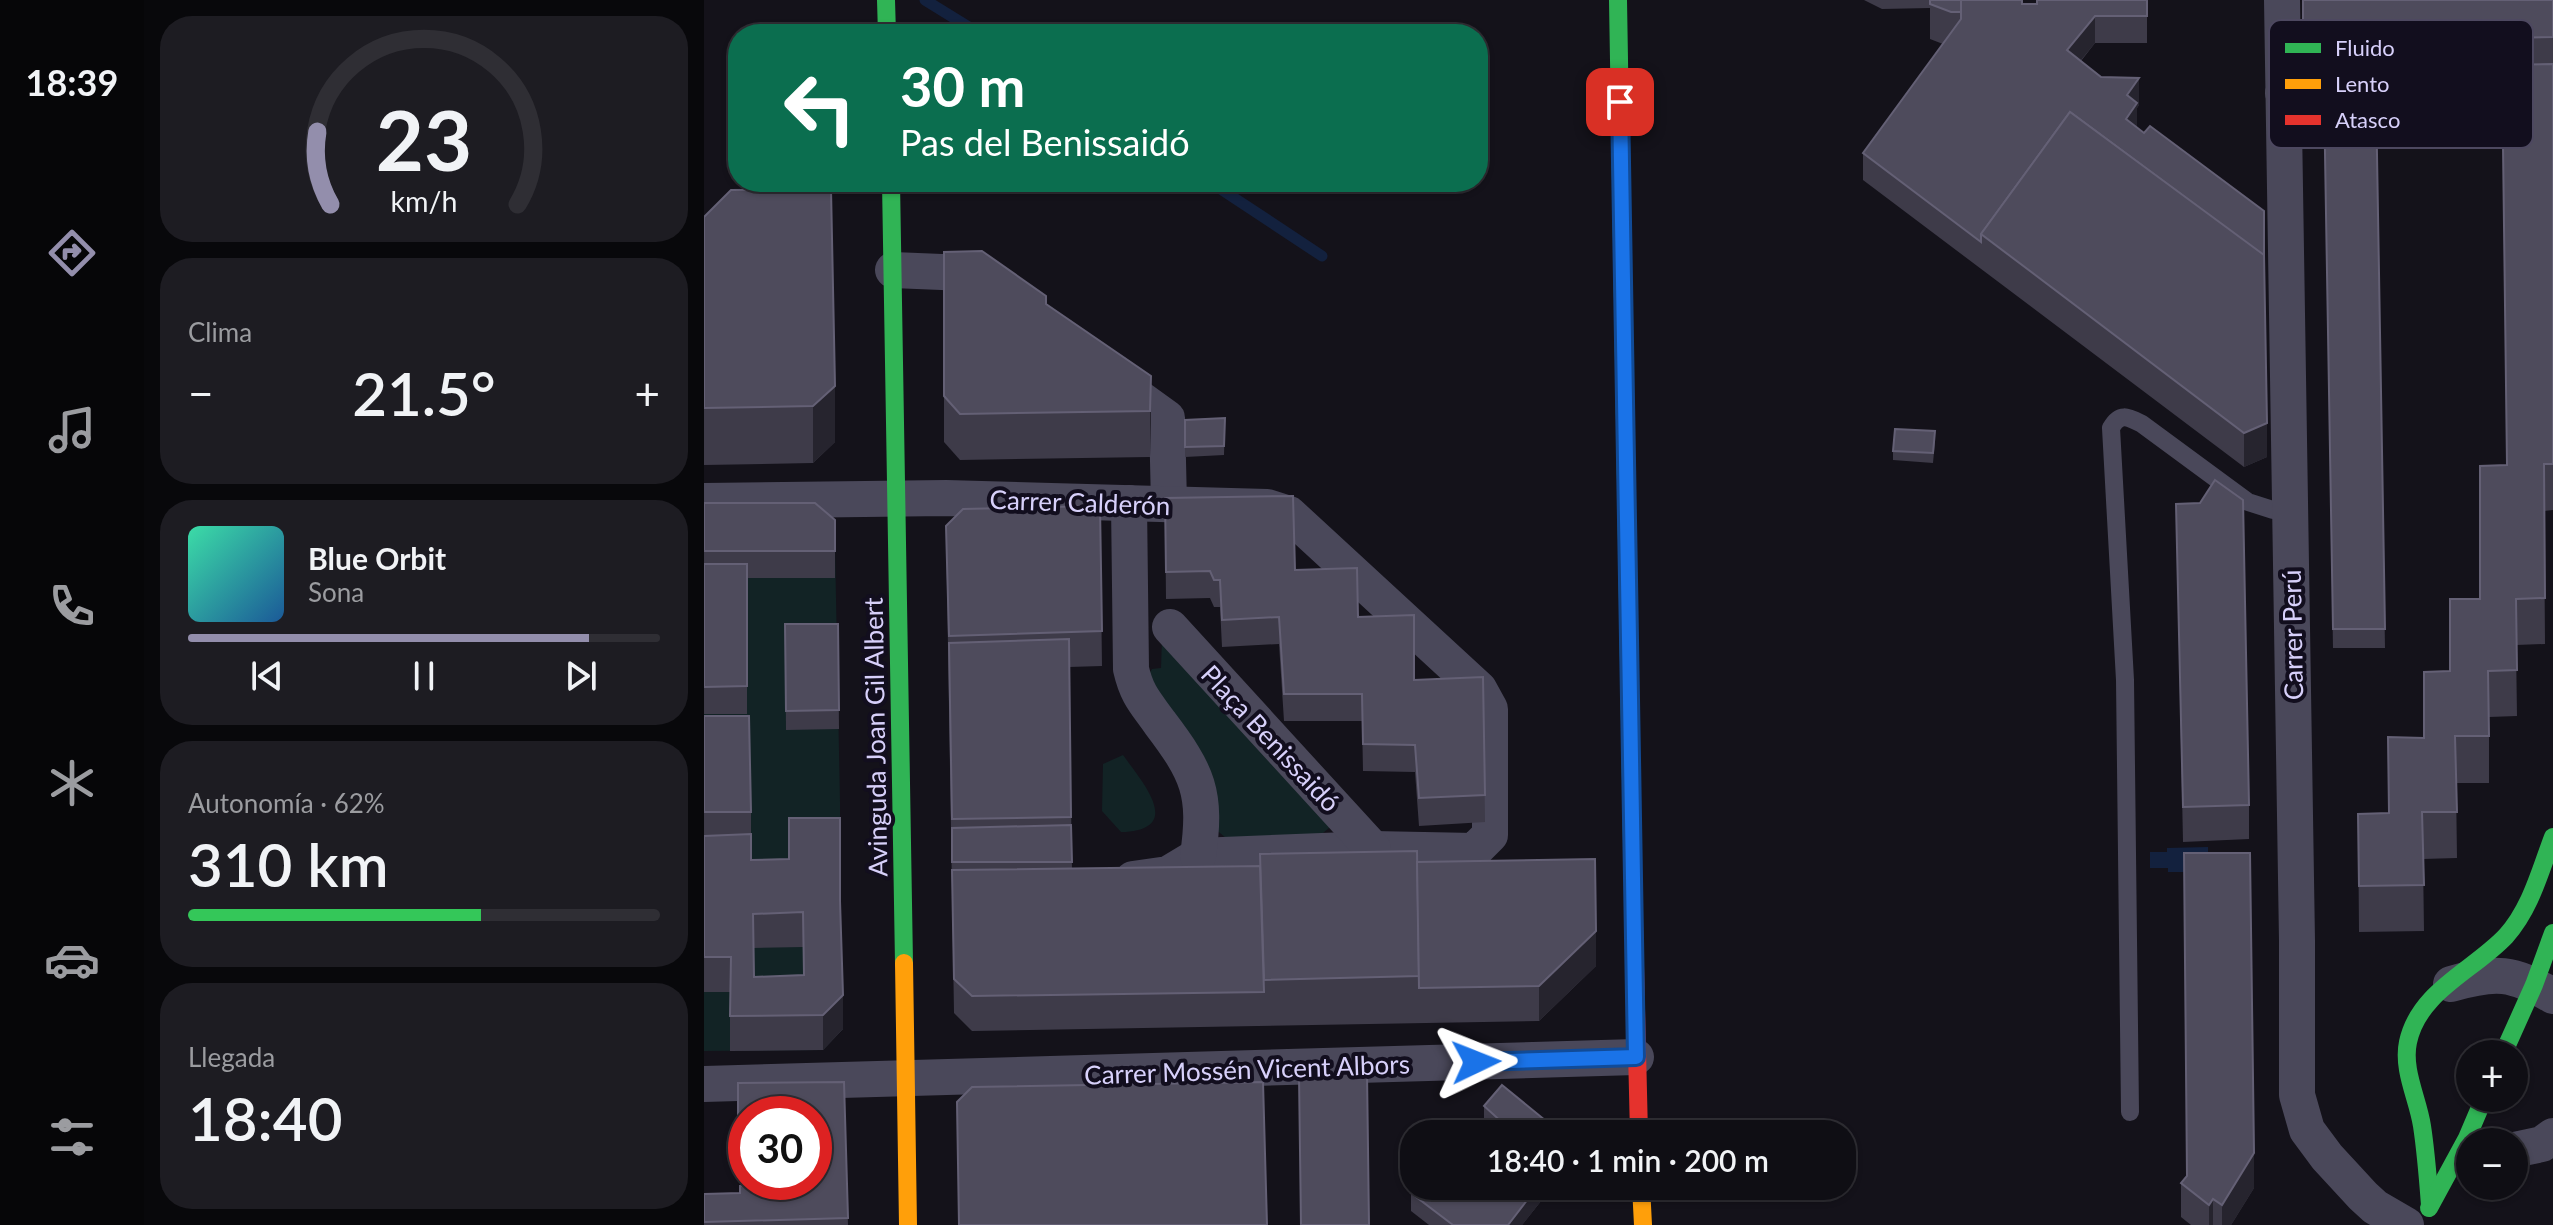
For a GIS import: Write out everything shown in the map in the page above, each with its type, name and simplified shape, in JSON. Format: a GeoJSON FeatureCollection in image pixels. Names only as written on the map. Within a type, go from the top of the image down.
{"type":"FeatureCollection","features":[{"type":"Feature","properties":{"kind":"main road"},"geometry":{"type":"LineString","coordinates":[[886,0],[887,24]]}},
{"type":"Feature","properties":{"kind":"main road"},"geometry":{"type":"LineString","coordinates":[[1618,0],[1638,1120]]}},
{"type":"Feature","properties":{"kind":"main road","name":"Avinguda Joan Gil Albert"},"geometry":{"type":"LineString","coordinates":[[891,192],[908,1225]]}},
{"type":"Feature","properties":{"kind":"main road"},"geometry":{"type":"LineString","coordinates":[[2421,1218],[2424,1139],[2406,1063],[2408,1040],[2417,1017],[2431,998],[2487,953],[2516,924],[2553,837]]}},
{"type":"Feature","properties":{"kind":"main road"},"geometry":{"type":"LineString","coordinates":[[2512,1040],[2544,990],[2552,937]]}},
{"type":"Feature","properties":{"kind":"main road"},"geometry":{"type":"LineString","coordinates":[[2421,1218],[2456,1164]]}},
{"type":"Feature","properties":{"kind":"main road"},"geometry":{"type":"LineString","coordinates":[[1642,1200],[1643,1225]]}},
{"type":"Feature","properties":{"kind":"street","name":"Carrer Perú"},"geometry":{"type":"LineString","coordinates":[[2282,0],[2282,20]]}},
{"type":"Feature","properties":{"kind":"street"},"geometry":{"type":"LineString","coordinates":[[2533,86],[2553,85]]}},
{"type":"Feature","properties":{"kind":"street","name":"Carrer Perú"},"geometry":{"type":"LineString","coordinates":[[2284,148],[2297,1095],[2307,1130],[2327,1157],[2375,1207],[2421,1218]]}},
{"type":"Feature","properties":{"kind":"street"},"geometry":{"type":"LineString","coordinates":[[893,259],[966,273],[1016,310]]}},
{"type":"Feature","properties":{"kind":"street"},"geometry":{"type":"LineString","coordinates":[[1092,364],[1167,418],[1169,504]]}},
{"type":"Feature","properties":{"kind":"street","name":"Carrer Calderón"},"geometry":{"type":"LineString","coordinates":[[704,501],[898,498],[1129,503],[1267,507],[1289,514],[1479,689],[1490,709],[1490,835]]}},
{"type":"Feature","properties":{"kind":"street"},"geometry":{"type":"LineString","coordinates":[[1129,503],[1131,669],[1136,691],[1193,770],[1201,793],[1198,856]]}},
{"type":"Feature","properties":{"kind":"street","name":"Plaça Benissaidó"},"geometry":{"type":"LineString","coordinates":[[1170,627],[1373,849]]}},
{"type":"Feature","properties":{"kind":"street","name":"Plaça Benissaidó"},"geometry":{"type":"LineString","coordinates":[[1133,879],[1168,874],[1198,856],[1373,849],[1474,851],[1490,835]]}},
{"type":"Feature","properties":{"kind":"street"},"geometry":{"type":"LineString","coordinates":[[2451,984],[2480,975],[2495,975],[2510,976],[2544,990]]}},
{"type":"Feature","properties":{"kind":"street","name":"Carrer Mossén Vicent Albors"},"geometry":{"type":"LineString","coordinates":[[704,1084],[1636,1057]]}},
{"type":"Feature","properties":{"kind":"street"},"geometry":{"type":"LineString","coordinates":[[2413,1087],[2427,1108],[2456,1131]]}},
{"type":"Feature","properties":{"kind":"street"},"geometry":{"type":"LineString","coordinates":[[2421,1218],[2456,1190]]}},
{"type":"Feature","properties":{"kind":"lane"},"geometry":{"type":"LineString","coordinates":[[2130,1112],[2125,680],[2111,428],[2116,419],[2128,417],[2248,502],[2273,510],[2290,508]]}},
{"type":"Feature","properties":{"kind":"shaded area"},"geometry":{"type":"Polygon","coordinates":[[[704,531],[835,547],[843,1029],[823,1050],[704,1051],[704,531]]]}},
{"type":"Feature","properties":{"kind":"shaded area"},"geometry":{"type":"Polygon","coordinates":[[[1162,637],[1331,822],[1329,828],[1318,837],[1226,838],[1214,828],[1149,674],[1152,669],[1161,668],[1162,637]]]}},
{"type":"Feature","properties":{"kind":"shaded area"},"geometry":{"type":"Polygon","coordinates":[[[1123,755],[1148,791],[1155,814],[1151,823],[1141,829],[1121,832],[1102,811],[1103,764],[1123,755]]]}},
{"type":"Feature","properties":{"kind":"water"},"geometry":{"type":"Polygon","coordinates":[[[2208,847],[2208,872],[2168,872],[2168,868],[2150,868],[2150,852],[2167,852],[2167,848],[2208,847]]]}},
{"type":"Feature","properties":{"kind":"building"},"geometry":{"type":"Polygon","coordinates":[[[1930,0],[1961,0],[1961,12],[1951,12],[1930,4],[1930,0]]]}},
{"type":"Feature","properties":{"kind":"building"},"geometry":{"type":"Polygon","coordinates":[[[1961,0],[2022,0],[2022,4],[2037,4],[2037,0],[2147,0],[2147,16],[2095,16],[2067,50],[2101,77],[2139,78],[2127,95],[2137,103],[2126,119],[2144,133],[2150,126],[2264,211],[2264,256],[2070,112],[1981,234],[1981,242],[1863,153],[1961,19],[1961,0]]]}},
{"type":"Feature","properties":{"kind":"building"},"geometry":{"type":"Polygon","coordinates":[[[2303,0],[2553,0],[2553,37],[2533,37],[2533,20],[2303,20],[2303,0]]]}},
{"type":"Feature","properties":{"kind":"building"},"geometry":{"type":"Polygon","coordinates":[[[2533,64],[2553,64],[2553,464],[2544,464],[2545,598],[2516,599],[2517,670],[2488,671],[2489,736],[2455,736],[2457,812],[2422,812],[2424,885],[2359,886],[2358,814],[2389,813],[2388,737],[2424,738],[2424,672],[2450,671],[2450,599],[2480,599],[2480,466],[2507,465],[2503,148],[2533,148],[2533,64]]]}},
{"type":"Feature","properties":{"kind":"building"},"geometry":{"type":"Polygon","coordinates":[[[2070,112],[2264,255],[2267,423],[2244,433],[1981,234],[2070,112]]]}},
{"type":"Feature","properties":{"kind":"building"},"geometry":{"type":"Polygon","coordinates":[[[2325,148],[2377,148],[2385,629],[2333,629],[2325,148]]]}},
{"type":"Feature","properties":{"kind":"building"},"geometry":{"type":"Polygon","coordinates":[[[729,192],[831,192],[835,386],[813,406],[704,408],[704,217],[729,192]]]}},
{"type":"Feature","properties":{"kind":"building"},"geometry":{"type":"Polygon","coordinates":[[[982,251],[1046,296],[1046,304],[1151,376],[1150,411],[960,414],[944,396],[944,252],[982,251]]]}},
{"type":"Feature","properties":{"kind":"building"},"geometry":{"type":"Polygon","coordinates":[[[1225,418],[1224,446],[1185,447],[1185,420],[1225,418]]]}},
{"type":"Feature","properties":{"kind":"building"},"geometry":{"type":"Polygon","coordinates":[[[1895,429],[1935,431],[1933,453],[1893,451],[1895,429]]]}},
{"type":"Feature","properties":{"kind":"building"},"geometry":{"type":"Polygon","coordinates":[[[2215,480],[2243,500],[2249,805],[2183,807],[2176,504],[2200,503],[2215,480]]]}},
{"type":"Feature","properties":{"kind":"building"},"geometry":{"type":"Polygon","coordinates":[[[1293,496],[1295,570],[1357,568],[1358,617],[1414,615],[1414,680],[1483,677],[1485,795],[1419,798],[1415,745],[1363,744],[1362,694],[1284,694],[1279,617],[1222,620],[1220,580],[1214,580],[1210,571],[1166,572],[1165,498],[1293,496]]]}},
{"type":"Feature","properties":{"kind":"building"},"geometry":{"type":"Polygon","coordinates":[[[704,503],[815,503],[835,520],[835,551],[704,551],[704,503]]]}},
{"type":"Feature","properties":{"kind":"building"},"geometry":{"type":"Polygon","coordinates":[[[1100,506],[1102,631],[949,636],[946,526],[963,509],[1100,506]]]}},
{"type":"Feature","properties":{"kind":"building"},"geometry":{"type":"Polygon","coordinates":[[[704,564],[747,564],[747,686],[704,687],[704,564]]]}},
{"type":"Feature","properties":{"kind":"building"},"geometry":{"type":"Polygon","coordinates":[[[785,624],[838,624],[839,710],[786,711],[785,624]]]}},
{"type":"Feature","properties":{"kind":"building"},"geometry":{"type":"Polygon","coordinates":[[[1069,639],[1071,817],[952,819],[949,643],[1069,639]]]}},
{"type":"Feature","properties":{"kind":"building"},"geometry":{"type":"Polygon","coordinates":[[[704,716],[749,716],[751,812],[704,812],[704,716]]]}},
{"type":"Feature","properties":{"kind":"building"},"geometry":{"type":"Polygon","coordinates":[[[789,818],[840,818],[843,995],[823,1015],[730,1016],[731,957],[704,957],[704,836],[751,834],[751,860],[789,859],[789,818]],[[803,912],[753,914],[754,977],[804,975],[803,912]]]}},
{"type":"Feature","properties":{"kind":"building"},"geometry":{"type":"Polygon","coordinates":[[[1071,825],[1072,862],[952,862],[952,828],[1071,825]]]}},
{"type":"Feature","properties":{"kind":"building"},"geometry":{"type":"Polygon","coordinates":[[[1417,851],[1419,976],[1264,980],[1260,854],[1417,851]]]}},
{"type":"Feature","properties":{"kind":"building"},"geometry":{"type":"Polygon","coordinates":[[[2184,853],[2250,853],[2254,1153],[2222,1205],[2213,1199],[2209,1205],[2181,1183],[2187,1176],[2184,853]]]}},
{"type":"Feature","properties":{"kind":"building"},"geometry":{"type":"Polygon","coordinates":[[[1595,859],[1596,931],[1539,986],[1419,988],[1417,862],[1595,859]]]}},
{"type":"Feature","properties":{"kind":"building"},"geometry":{"type":"Polygon","coordinates":[[[1260,866],[1264,992],[972,996],[954,979],[952,870],[1260,866]]]}},
{"type":"Feature","properties":{"kind":"building"},"geometry":{"type":"Polygon","coordinates":[[[1367,1072],[1369,1225],[1301,1225],[1299,1075],[1367,1072]]]}},
{"type":"Feature","properties":{"kind":"building"},"geometry":{"type":"Polygon","coordinates":[[[844,1082],[848,1218],[704,1222],[704,1194],[728,1193],[728,1200],[832,1200],[832,1096],[738,1096],[738,1083],[844,1082]]]}},
{"type":"Feature","properties":{"kind":"building"},"geometry":{"type":"Polygon","coordinates":[[[1263,1082],[1267,1225],[959,1225],[957,1102],[972,1087],[1263,1082]]]}},
{"type":"Feature","properties":{"kind":"building"},"geometry":{"type":"Polygon","coordinates":[[[1502,1085],[1545,1120],[1500,1120],[1484,1106],[1502,1085]]]}},
{"type":"Feature","properties":{"kind":"building"},"geometry":{"type":"Polygon","coordinates":[[[1420,1200],[1527,1200],[1508,1225],[1453,1225],[1420,1200]]]}},
{"type":"Feature","properties":{"kind":"waterway"},"geometry":{"type":"LineString","coordinates":[[925,0],[964,24]]}},
{"type":"Feature","properties":{"kind":"waterway"},"geometry":{"type":"LineString","coordinates":[[1225,192],[1322,256]]}},
{"type":"Feature","properties":{"kind":"traffic: fast"},"geometry":{"type":"LineString","coordinates":[[886,0],[887,24]]}},
{"type":"Feature","properties":{"kind":"traffic: fast"},"geometry":{"type":"LineString","coordinates":[[1618,0],[1632,841]]}},
{"type":"Feature","properties":{"kind":"traffic: fast"},"geometry":{"type":"LineString","coordinates":[[891,192],[904,963]]}},
{"type":"Feature","properties":{"kind":"traffic: fast"},"geometry":{"type":"LineString","coordinates":[[2430,1205],[2422,1126],[2407,1063],[2408,1042],[2414,1024],[2435,995],[2493,949],[2515,925],[2534,889],[2553,837]]}},
{"type":"Feature","properties":{"kind":"traffic: fast"},"geometry":{"type":"LineString","coordinates":[[2509,1040],[2553,933]]}},
{"type":"Feature","properties":{"kind":"traffic: fast"},"geometry":{"type":"LineString","coordinates":[[2429,1208],[2478,1112]]}},
{"type":"Feature","properties":{"kind":"traffic: slow"},"geometry":{"type":"LineString","coordinates":[[904,963],[908,1225]]}},
{"type":"Feature","properties":{"kind":"traffic: slow"},"geometry":{"type":"LineString","coordinates":[[1642,1200],[1643,1225]]}},
{"type":"Feature","properties":{"kind":"traffic: jam"},"geometry":{"type":"LineString","coordinates":[[1632,841],[1639,1120]]}},
{"type":"Feature","properties":{"kind":"route"},"geometry":{"type":"LineString","coordinates":[[1476,1062],[1636,1057],[1620,102]]}}]}
